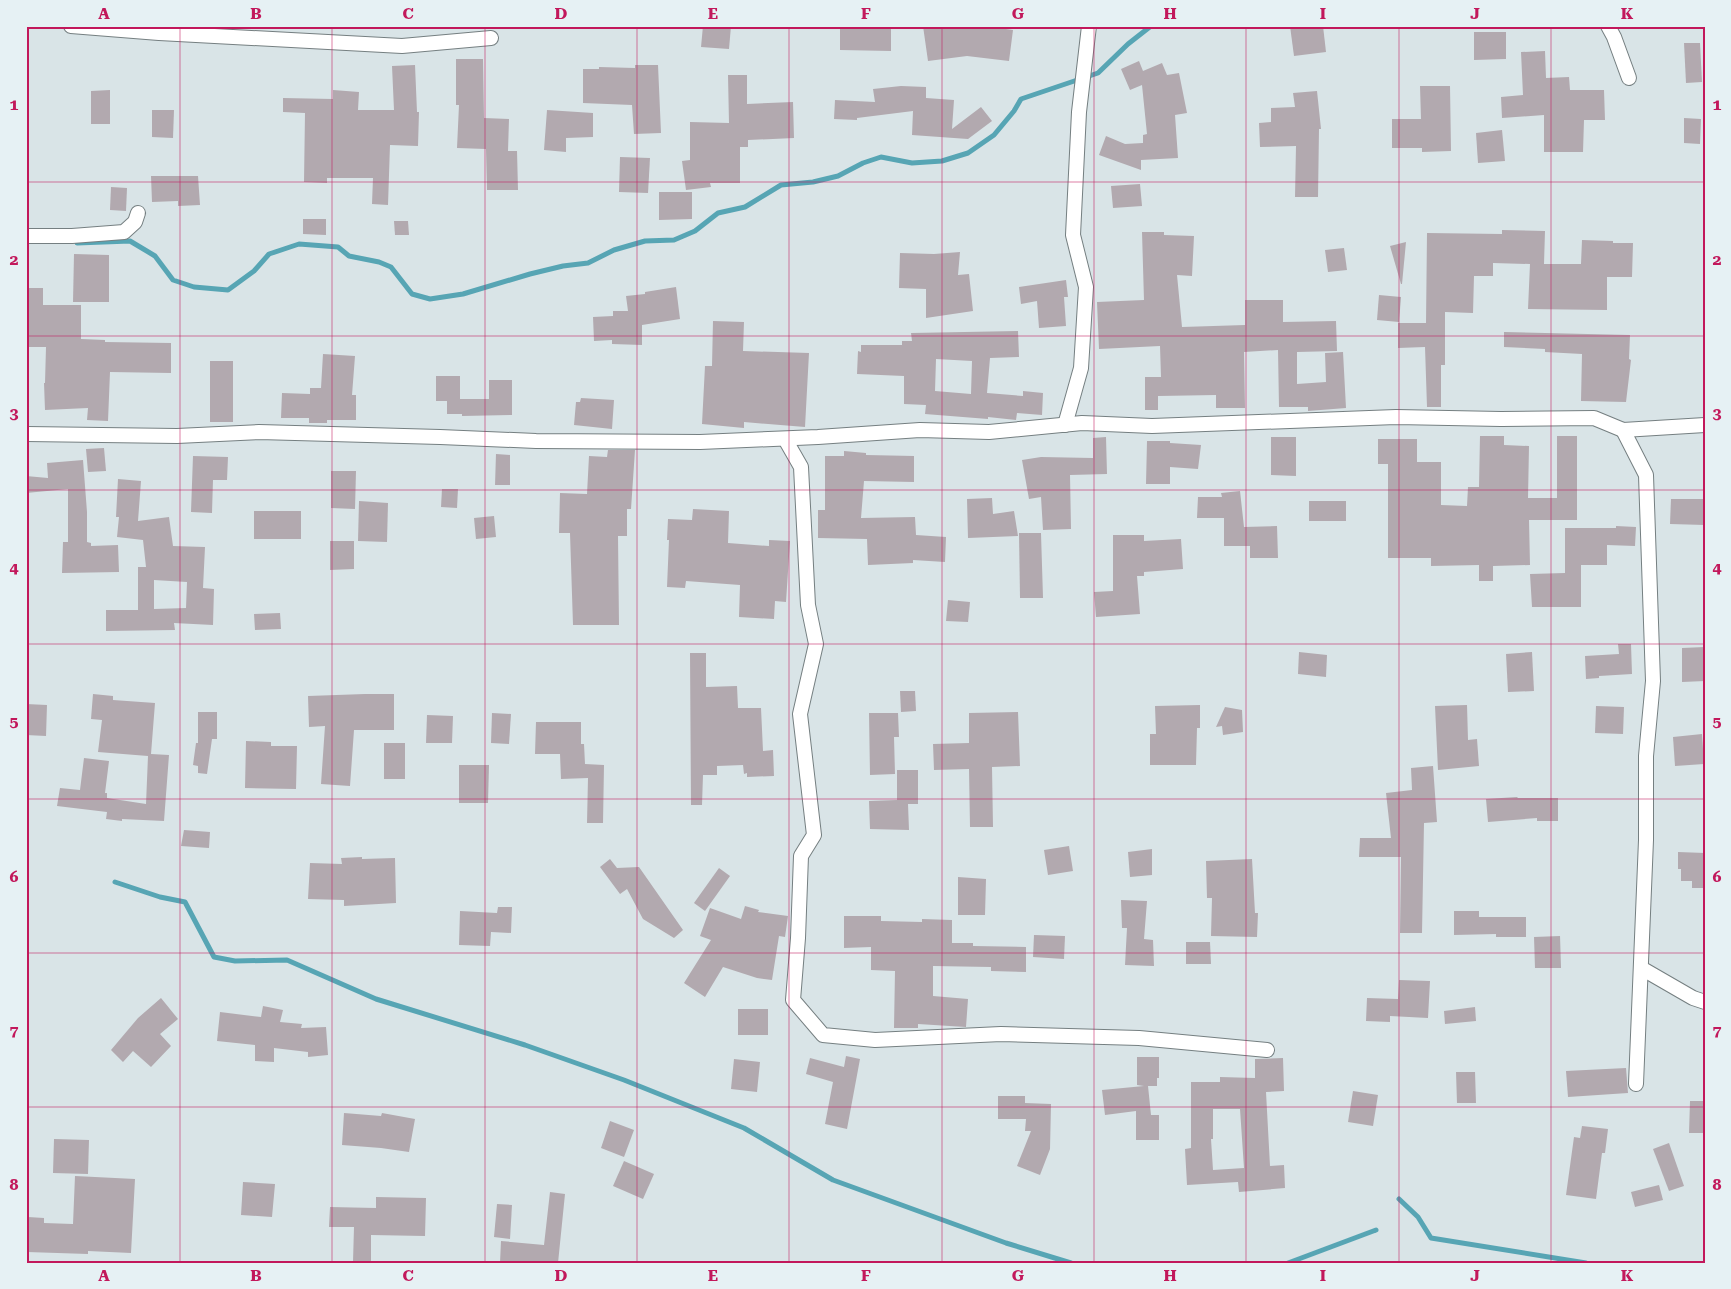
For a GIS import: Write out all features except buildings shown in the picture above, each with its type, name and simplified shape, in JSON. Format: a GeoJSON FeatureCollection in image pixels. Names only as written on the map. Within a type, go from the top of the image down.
{"type":"FeatureCollection","features":[{"type":"Feature","properties":{"kind":"street"},"geometry":{"type":"LineString","coordinates":[[71,26],[104,30],[402,46],[491,38]]}},
{"type":"Feature","properties":{"kind":"street"},"geometry":{"type":"LineString","coordinates":[[1065,425],[1081,368],[1086,287],[1073,235],[1079,112],[1089,26]]}},
{"type":"Feature","properties":{"kind":"street"},"geometry":{"type":"LineString","coordinates":[[1608,26],[1629,78]]}},
{"type":"Feature","properties":{"kind":"street"},"geometry":{"type":"LineString","coordinates":[[26,236],[72,236],[124,232],[135,222],[138,213]]}},
{"type":"Feature","properties":{"kind":"street"},"geometry":{"type":"LineString","coordinates":[[26,434],[177,436],[259,432],[574,442],[700,442],[785,439],[920,430],[989,432],[1082,423],[1152,426],[1396,417],[1594,418],[1623,430],[1705,425]]}},
{"type":"Feature","properties":{"kind":"street"},"geometry":{"type":"LineString","coordinates":[[1623,430],[1646,475],[1653,681],[1646,756],[1646,840],[1636,1084]]}},
{"type":"Feature","properties":{"kind":"street"},"geometry":{"type":"LineString","coordinates":[[785,439],[801,467],[808,605],[816,644],[800,714],[814,835],[801,856],[798,938],[793,1000],[824,1035],[875,1040],[1001,1034],[1139,1038],[1267,1050]]}},
{"type":"Feature","properties":{"kind":"street"},"geometry":{"type":"LineString","coordinates":[[1642,968],[1693,998],[1705,1002]]}},
{"type":"Feature","properties":{"kind":"waterway"},"geometry":{"type":"LineString","coordinates":[[77,243],[130,241],[155,256],[173,280],[194,287],[228,290],[254,271],[269,254],[299,244],[338,247],[349,256],[379,262],[391,267],[412,294],[430,299],[463,294],[530,274],[563,266],[588,263],[614,250],[645,241],[674,240],[695,231],[718,213],[745,207],[781,185],[813,182],[838,176],[863,163],[881,157],[912,163],[942,161],[968,153],[994,135],[1014,111],[1021,99],[1098,73],[1128,44],[1151,26]]}},
{"type":"Feature","properties":{"kind":"waterway"},"geometry":{"type":"LineString","coordinates":[[115,882],[160,897],[185,902],[214,957],[235,961],[287,960],[376,999],[525,1045],[624,1080],[744,1128],[833,1180],[1006,1243],[1071,1263]]}},
{"type":"Feature","properties":{"kind":"waterway"},"geometry":{"type":"LineString","coordinates":[[1399,1199],[1418,1217],[1431,1238],[1586,1263]]}},
{"type":"Feature","properties":{"kind":"waterway"},"geometry":{"type":"LineString","coordinates":[[1288,1263],[1376,1230]]}}]}
